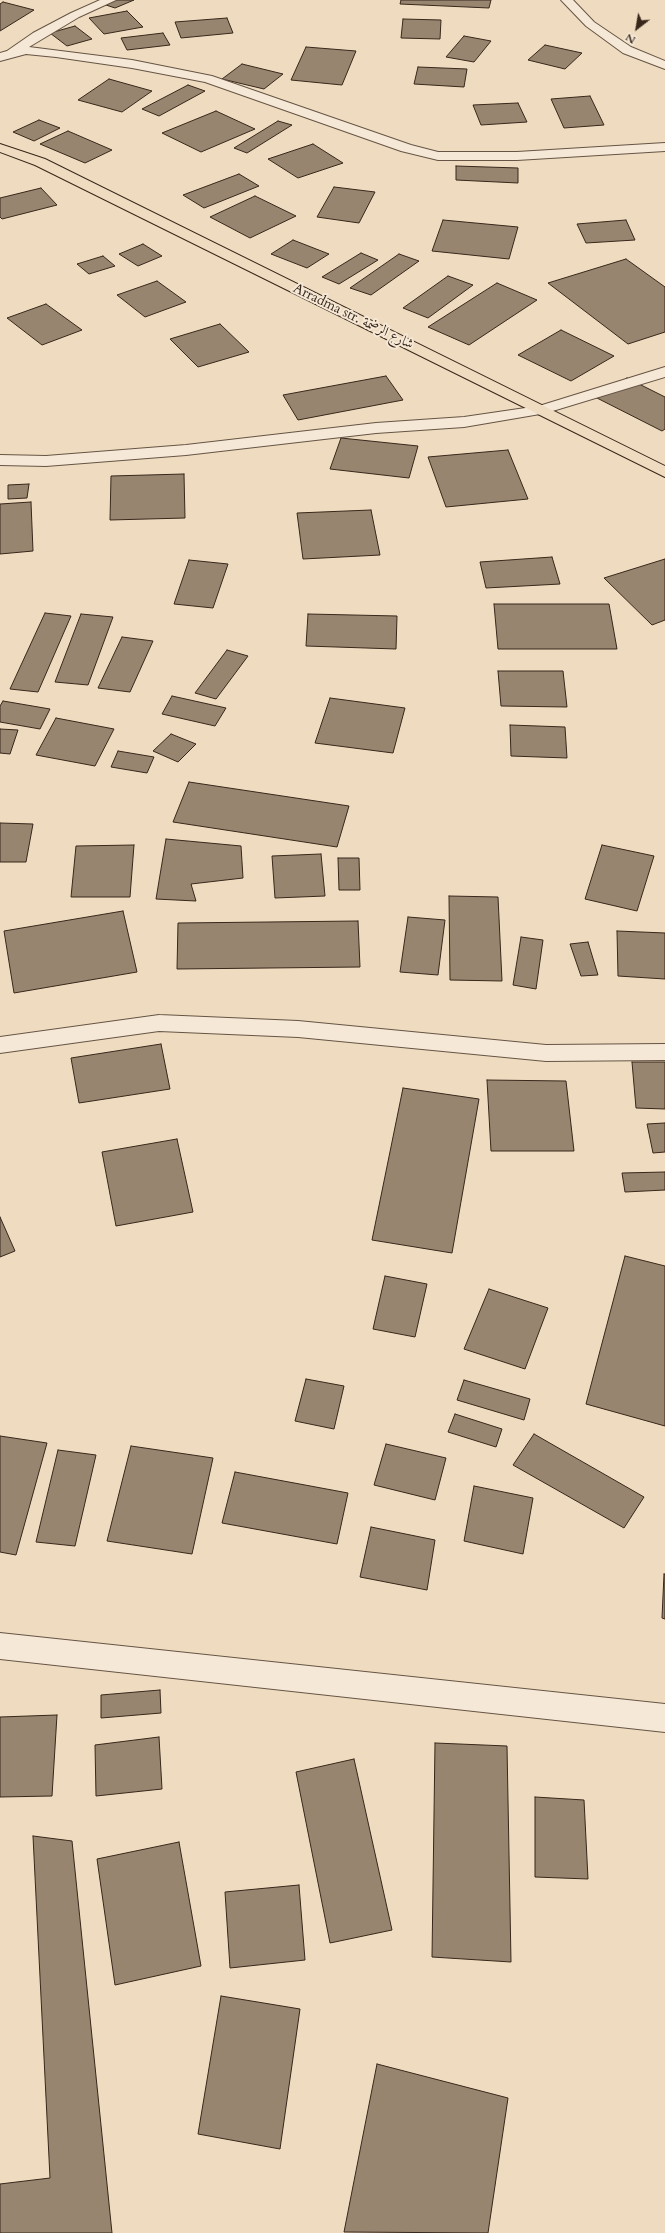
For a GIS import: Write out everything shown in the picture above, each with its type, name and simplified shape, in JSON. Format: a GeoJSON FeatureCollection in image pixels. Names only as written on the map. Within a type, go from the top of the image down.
{"type":"FeatureCollection","features":[{"type":"Feature","properties":{"kind":"main road","name":"Arradma str. شارع الرضمة"},"geometry":{"type":"LineString","coordinates":[[0,148],[40,162],[665,472]]}},
{"type":"Feature","properties":{"kind":"street"},"geometry":{"type":"LineString","coordinates":[[5,55],[75,15],[110,0]]}},
{"type":"Feature","properties":{"kind":"street"},"geometry":{"type":"LineString","coordinates":[[567,0],[590,24],[627,50],[665,65]]}},
{"type":"Feature","properties":{"kind":"street"},"geometry":{"type":"LineString","coordinates":[[5,55],[26,50],[56,53],[132,64],[208,79],[272,100],[406,148],[438,156],[517,156],[665,147]]}},
{"type":"Feature","properties":{"kind":"street"},"geometry":{"type":"LineString","coordinates":[[0,460],[46,461],[186,450],[376,428],[464,422],[540,410],[665,372]]}},
{"type":"Feature","properties":{"kind":"street"},"geometry":{"type":"LineString","coordinates":[[0,1045],[159,1022],[298,1029],[546,1054],[665,1052]]}},
{"type":"Feature","properties":{"kind":"street"},"geometry":{"type":"LineString","coordinates":[[0,1646],[665,1718]]}},
{"type":"Feature","properties":{"kind":"building"},"geometry":{"type":"Polygon","coordinates":[[[107,0],[134,0],[115,8],[100,3],[107,0]]]}},
{"type":"Feature","properties":{"kind":"building"},"geometry":{"type":"Polygon","coordinates":[[[401,0],[491,0],[489,8],[400,4],[401,0]]]}},
{"type":"Feature","properties":{"kind":"building"},"geometry":{"type":"Polygon","coordinates":[[[3,2],[34,10],[0,31],[0,4],[3,2]]]}},
{"type":"Feature","properties":{"kind":"building"},"geometry":{"type":"Polygon","coordinates":[[[127,11],[143,27],[104,34],[89,18],[127,11]]]}},
{"type":"Feature","properties":{"kind":"building"},"geometry":{"type":"Polygon","coordinates":[[[227,18],[233,33],[181,38],[175,22],[227,18]]]}},
{"type":"Feature","properties":{"kind":"building"},"geometry":{"type":"Polygon","coordinates":[[[403,19],[441,20],[440,39],[401,38],[403,19]]]}},
{"type":"Feature","properties":{"kind":"building"},"geometry":{"type":"Polygon","coordinates":[[[75,26],[92,39],[67,46],[50,33],[75,26]]]}},
{"type":"Feature","properties":{"kind":"building"},"geometry":{"type":"Polygon","coordinates":[[[163,33],[170,45],[127,50],[121,38],[163,33]]]}},
{"type":"Feature","properties":{"kind":"building"},"geometry":{"type":"Polygon","coordinates":[[[464,36],[491,41],[474,62],[446,57],[464,36]]]}},
{"type":"Feature","properties":{"kind":"building"},"geometry":{"type":"Polygon","coordinates":[[[545,45],[582,53],[565,69],[528,60],[545,45]]]}},
{"type":"Feature","properties":{"kind":"building"},"geometry":{"type":"Polygon","coordinates":[[[306,47],[356,51],[342,85],[291,80],[306,47]]]}},
{"type":"Feature","properties":{"kind":"building"},"geometry":{"type":"Polygon","coordinates":[[[242,64],[283,74],[264,89],[222,79],[242,64]]]}},
{"type":"Feature","properties":{"kind":"building"},"geometry":{"type":"Polygon","coordinates":[[[418,67],[467,69],[464,87],[414,84],[418,67]]]}},
{"type":"Feature","properties":{"kind":"building"},"geometry":{"type":"Polygon","coordinates":[[[109,79],[152,91],[122,112],[78,100],[109,79]]]}},
{"type":"Feature","properties":{"kind":"building"},"geometry":{"type":"Polygon","coordinates":[[[188,85],[205,91],[159,116],[142,109],[188,85]]]}},
{"type":"Feature","properties":{"kind":"building"},"geometry":{"type":"Polygon","coordinates":[[[590,96],[604,125],[564,128],[551,99],[590,96]]]}},
{"type":"Feature","properties":{"kind":"building"},"geometry":{"type":"Polygon","coordinates":[[[518,103],[527,122],[481,125],[473,105],[518,103]]]}},
{"type":"Feature","properties":{"kind":"building"},"geometry":{"type":"Polygon","coordinates":[[[216,111],[255,129],[201,152],[162,133],[216,111]]]}},
{"type":"Feature","properties":{"kind":"building"},"geometry":{"type":"Polygon","coordinates":[[[39,120],[60,128],[34,141],[13,132],[39,120]]]}},
{"type":"Feature","properties":{"kind":"building"},"geometry":{"type":"Polygon","coordinates":[[[278,121],[292,125],[247,153],[234,148],[278,121]]]}},
{"type":"Feature","properties":{"kind":"building"},"geometry":{"type":"Polygon","coordinates":[[[68,131],[112,150],[85,163],[40,144],[68,131]]]}},
{"type":"Feature","properties":{"kind":"building"},"geometry":{"type":"Polygon","coordinates":[[[313,144],[343,163],[298,178],[268,159],[313,144]]]}},
{"type":"Feature","properties":{"kind":"building"},"geometry":{"type":"Polygon","coordinates":[[[456,166],[518,168],[518,183],[456,180],[456,166]]]}},
{"type":"Feature","properties":{"kind":"building"},"geometry":{"type":"Polygon","coordinates":[[[239,174],[259,186],[204,208],[183,195],[239,174]]]}},
{"type":"Feature","properties":{"kind":"building"},"geometry":{"type":"Polygon","coordinates":[[[334,187],[375,192],[359,223],[317,217],[334,187]]]}},
{"type":"Feature","properties":{"kind":"building"},"geometry":{"type":"Polygon","coordinates":[[[41,188],[57,205],[2,219],[0,217],[0,198],[41,188]]]}},
{"type":"Feature","properties":{"kind":"building"},"geometry":{"type":"Polygon","coordinates":[[[255,196],[296,216],[250,238],[210,217],[255,196]]]}},
{"type":"Feature","properties":{"kind":"building"},"geometry":{"type":"Polygon","coordinates":[[[443,220],[518,227],[509,259],[432,251],[443,220]]]}},
{"type":"Feature","properties":{"kind":"building"},"geometry":{"type":"Polygon","coordinates":[[[626,220],[635,240],[586,243],[577,224],[626,220]]]}},
{"type":"Feature","properties":{"kind":"building"},"geometry":{"type":"Polygon","coordinates":[[[293,240],[329,254],[307,268],[271,254],[293,240]]]}},
{"type":"Feature","properties":{"kind":"building"},"geometry":{"type":"Polygon","coordinates":[[[143,244],[162,256],[138,266],[119,254],[143,244]]]}},
{"type":"Feature","properties":{"kind":"building"},"geometry":{"type":"Polygon","coordinates":[[[361,253],[378,260],[339,284],[322,277],[361,253]]]}},
{"type":"Feature","properties":{"kind":"building"},"geometry":{"type":"Polygon","coordinates":[[[399,254],[419,261],[371,295],[350,288],[399,254]]]}},
{"type":"Feature","properties":{"kind":"building"},"geometry":{"type":"Polygon","coordinates":[[[103,256],[115,266],[89,274],[77,264],[103,256]]]}},
{"type":"Feature","properties":{"kind":"building"},"geometry":{"type":"Polygon","coordinates":[[[626,259],[665,287],[665,332],[628,344],[548,283],[626,259]]]}},
{"type":"Feature","properties":{"kind":"building"},"geometry":{"type":"Polygon","coordinates":[[[448,276],[473,285],[428,318],[403,308],[448,276]]]}},
{"type":"Feature","properties":{"kind":"building"},"geometry":{"type":"Polygon","coordinates":[[[157,281],[186,302],[145,317],[117,295],[157,281]]]}},
{"type":"Feature","properties":{"kind":"building"},"geometry":{"type":"Polygon","coordinates":[[[497,283],[537,300],[469,345],[428,327],[497,283]]]}},
{"type":"Feature","properties":{"kind":"building"},"geometry":{"type":"Polygon","coordinates":[[[46,304],[82,330],[42,345],[7,318],[46,304]]]}},
{"type":"Feature","properties":{"kind":"building"},"geometry":{"type":"Polygon","coordinates":[[[220,324],[249,352],[198,367],[170,339],[220,324]]]}},
{"type":"Feature","properties":{"kind":"building"},"geometry":{"type":"Polygon","coordinates":[[[561,330],[614,356],[571,381],[518,355],[561,330]]]}},
{"type":"Feature","properties":{"kind":"building"},"geometry":{"type":"Polygon","coordinates":[[[386,376],[403,400],[298,420],[283,395],[386,376]]]}},
{"type":"Feature","properties":{"kind":"building"},"geometry":{"type":"Polygon","coordinates":[[[627,378],[665,397],[665,429],[662,431],[595,397],[627,378]]]}},
{"type":"Feature","properties":{"kind":"building"},"geometry":{"type":"Polygon","coordinates":[[[341,438],[418,446],[409,478],[330,469],[341,438]]]}},
{"type":"Feature","properties":{"kind":"building"},"geometry":{"type":"Polygon","coordinates":[[[508,450],[528,499],[446,507],[428,457],[508,450]]]}},
{"type":"Feature","properties":{"kind":"building"},"geometry":{"type":"Polygon","coordinates":[[[184,474],[185,518],[110,520],[111,476],[184,474]]]}},
{"type":"Feature","properties":{"kind":"building"},"geometry":{"type":"Polygon","coordinates":[[[29,484],[27,498],[8,499],[8,485],[29,484]]]}},
{"type":"Feature","properties":{"kind":"building"},"geometry":{"type":"Polygon","coordinates":[[[31,502],[33,551],[0,554],[0,504],[31,502]]]}},
{"type":"Feature","properties":{"kind":"building"},"geometry":{"type":"Polygon","coordinates":[[[371,510],[380,555],[303,559],[297,513],[371,510]]]}},
{"type":"Feature","properties":{"kind":"building"},"geometry":{"type":"Polygon","coordinates":[[[552,557],[560,584],[486,588],[480,562],[552,557]]]}},
{"type":"Feature","properties":{"kind":"building"},"geometry":{"type":"Polygon","coordinates":[[[665,559],[665,620],[652,625],[604,578],[665,559]]]}},
{"type":"Feature","properties":{"kind":"building"},"geometry":{"type":"Polygon","coordinates":[[[189,560],[228,564],[213,608],[174,604],[189,560]]]}},
{"type":"Feature","properties":{"kind":"building"},"geometry":{"type":"Polygon","coordinates":[[[494,604],[609,604],[617,649],[498,649],[494,604]]]}},
{"type":"Feature","properties":{"kind":"building"},"geometry":{"type":"Polygon","coordinates":[[[45,613],[71,616],[38,692],[10,689],[45,613]]]}},
{"type":"Feature","properties":{"kind":"building"},"geometry":{"type":"Polygon","coordinates":[[[81,614],[113,617],[88,685],[55,682],[81,614]]]}},
{"type":"Feature","properties":{"kind":"building"},"geometry":{"type":"Polygon","coordinates":[[[308,614],[397,616],[396,649],[306,646],[308,614]]]}},
{"type":"Feature","properties":{"kind":"building"},"geometry":{"type":"Polygon","coordinates":[[[122,637],[153,641],[130,692],[98,688],[122,637]]]}},
{"type":"Feature","properties":{"kind":"building"},"geometry":{"type":"Polygon","coordinates":[[[227,650],[248,656],[216,699],[195,693],[227,650]]]}},
{"type":"Feature","properties":{"kind":"building"},"geometry":{"type":"Polygon","coordinates":[[[498,671],[563,671],[567,707],[501,706],[498,671]]]}},
{"type":"Feature","properties":{"kind":"building"},"geometry":{"type":"Polygon","coordinates":[[[172,696],[226,708],[215,726],[162,714],[172,696]]]}},
{"type":"Feature","properties":{"kind":"building"},"geometry":{"type":"Polygon","coordinates":[[[330,698],[405,708],[393,753],[315,743],[330,698]]]}},
{"type":"Feature","properties":{"kind":"building"},"geometry":{"type":"Polygon","coordinates":[[[3,701],[50,709],[40,729],[0,722],[0,706],[3,701]]]}},
{"type":"Feature","properties":{"kind":"building"},"geometry":{"type":"Polygon","coordinates":[[[56,718],[114,729],[95,766],[36,755],[56,718]]]}},
{"type":"Feature","properties":{"kind":"building"},"geometry":{"type":"Polygon","coordinates":[[[510,725],[565,727],[567,758],[511,756],[510,725]]]}},
{"type":"Feature","properties":{"kind":"building"},"geometry":{"type":"Polygon","coordinates":[[[0,729],[18,730],[10,754],[0,753],[0,729]]]}},
{"type":"Feature","properties":{"kind":"building"},"geometry":{"type":"Polygon","coordinates":[[[171,734],[196,744],[178,762],[153,751],[171,734]]]}},
{"type":"Feature","properties":{"kind":"building"},"geometry":{"type":"Polygon","coordinates":[[[118,751],[154,757],[147,773],[111,767],[118,751]]]}},
{"type":"Feature","properties":{"kind":"building"},"geometry":{"type":"Polygon","coordinates":[[[189,782],[349,806],[337,847],[173,822],[189,782]]]}},
{"type":"Feature","properties":{"kind":"building"},"geometry":{"type":"Polygon","coordinates":[[[0,823],[33,824],[26,862],[0,862],[0,823]]]}},
{"type":"Feature","properties":{"kind":"building"},"geometry":{"type":"Polygon","coordinates":[[[166,839],[241,846],[243,878],[191,884],[196,901],[156,899],[166,839]]]}},
{"type":"Feature","properties":{"kind":"building"},"geometry":{"type":"Polygon","coordinates":[[[134,845],[130,897],[71,897],[76,846],[134,845]]]}},
{"type":"Feature","properties":{"kind":"building"},"geometry":{"type":"Polygon","coordinates":[[[602,845],[654,856],[637,911],[585,899],[602,845]]]}},
{"type":"Feature","properties":{"kind":"building"},"geometry":{"type":"Polygon","coordinates":[[[321,854],[325,896],[275,898],[272,856],[321,854]]]}},
{"type":"Feature","properties":{"kind":"building"},"geometry":{"type":"Polygon","coordinates":[[[338,858],[359,858],[360,890],[339,890],[338,858]]]}},
{"type":"Feature","properties":{"kind":"building"},"geometry":{"type":"Polygon","coordinates":[[[449,896],[498,897],[502,981],[450,980],[449,896]]]}},
{"type":"Feature","properties":{"kind":"building"},"geometry":{"type":"Polygon","coordinates":[[[123,911],[137,972],[14,993],[4,931],[123,911]]]}},
{"type":"Feature","properties":{"kind":"building"},"geometry":{"type":"Polygon","coordinates":[[[408,917],[445,920],[438,975],[400,972],[408,917]]]}},
{"type":"Feature","properties":{"kind":"building"},"geometry":{"type":"Polygon","coordinates":[[[358,921],[360,967],[177,969],[178,923],[358,921]]]}},
{"type":"Feature","properties":{"kind":"building"},"geometry":{"type":"Polygon","coordinates":[[[617,931],[665,933],[665,979],[618,976],[617,931]]]}},
{"type":"Feature","properties":{"kind":"building"},"geometry":{"type":"Polygon","coordinates":[[[521,937],[543,940],[536,989],[513,985],[521,937]]]}},
{"type":"Feature","properties":{"kind":"building"},"geometry":{"type":"Polygon","coordinates":[[[588,942],[598,975],[581,976],[570,944],[588,942]]]}},
{"type":"Feature","properties":{"kind":"building"},"geometry":{"type":"Polygon","coordinates":[[[161,1044],[170,1089],[79,1103],[71,1058],[161,1044]]]}},
{"type":"Feature","properties":{"kind":"building"},"geometry":{"type":"Polygon","coordinates":[[[632,1062],[665,1062],[665,1109],[636,1108],[632,1062]]]}},
{"type":"Feature","properties":{"kind":"building"},"geometry":{"type":"Polygon","coordinates":[[[487,1080],[566,1081],[574,1151],[491,1151],[487,1080]]]}},
{"type":"Feature","properties":{"kind":"building"},"geometry":{"type":"Polygon","coordinates":[[[403,1088],[479,1099],[452,1253],[372,1240],[403,1088]]]}},
{"type":"Feature","properties":{"kind":"building"},"geometry":{"type":"Polygon","coordinates":[[[665,1123],[665,1152],[653,1153],[647,1124],[665,1123]]]}},
{"type":"Feature","properties":{"kind":"building"},"geometry":{"type":"Polygon","coordinates":[[[177,1139],[193,1212],[116,1226],[102,1152],[177,1139]]]}},
{"type":"Feature","properties":{"kind":"building"},"geometry":{"type":"Polygon","coordinates":[[[665,1172],[665,1190],[625,1192],[622,1173],[665,1172]]]}},
{"type":"Feature","properties":{"kind":"building"},"geometry":{"type":"Polygon","coordinates":[[[0,1217],[15,1251],[0,1257],[0,1217]]]}},
{"type":"Feature","properties":{"kind":"building"},"geometry":{"type":"Polygon","coordinates":[[[625,1256],[665,1266],[665,1426],[586,1404],[625,1256]]]}},
{"type":"Feature","properties":{"kind":"building"},"geometry":{"type":"Polygon","coordinates":[[[385,1276],[427,1284],[415,1337],[373,1329],[385,1276]]]}},
{"type":"Feature","properties":{"kind":"building"},"geometry":{"type":"Polygon","coordinates":[[[489,1289],[548,1308],[525,1369],[464,1349],[489,1289]]]}},
{"type":"Feature","properties":{"kind":"building"},"geometry":{"type":"Polygon","coordinates":[[[306,1379],[344,1386],[334,1429],[295,1421],[306,1379]]]}},
{"type":"Feature","properties":{"kind":"building"},"geometry":{"type":"Polygon","coordinates":[[[464,1380],[530,1399],[524,1420],[457,1400],[464,1380]]]}},
{"type":"Feature","properties":{"kind":"building"},"geometry":{"type":"Polygon","coordinates":[[[455,1414],[502,1429],[496,1447],[448,1432],[455,1414]]]}},
{"type":"Feature","properties":{"kind":"building"},"geometry":{"type":"Polygon","coordinates":[[[534,1434],[644,1497],[624,1528],[513,1465],[534,1434]]]}},
{"type":"Feature","properties":{"kind":"building"},"geometry":{"type":"Polygon","coordinates":[[[0,1436],[47,1443],[16,1555],[0,1552],[0,1436]]]}},
{"type":"Feature","properties":{"kind":"building"},"geometry":{"type":"Polygon","coordinates":[[[386,1444],[446,1458],[435,1500],[374,1485],[386,1444]]]}},
{"type":"Feature","properties":{"kind":"building"},"geometry":{"type":"Polygon","coordinates":[[[131,1446],[213,1458],[192,1554],[107,1541],[131,1446]]]}},
{"type":"Feature","properties":{"kind":"building"},"geometry":{"type":"Polygon","coordinates":[[[58,1450],[96,1455],[75,1546],[36,1542],[58,1450]]]}},
{"type":"Feature","properties":{"kind":"building"},"geometry":{"type":"Polygon","coordinates":[[[235,1472],[348,1493],[337,1544],[222,1523],[235,1472]]]}},
{"type":"Feature","properties":{"kind":"building"},"geometry":{"type":"Polygon","coordinates":[[[474,1486],[533,1498],[523,1554],[464,1541],[474,1486]]]}},
{"type":"Feature","properties":{"kind":"building"},"geometry":{"type":"Polygon","coordinates":[[[371,1527],[435,1540],[427,1590],[360,1577],[371,1527]]]}},
{"type":"Feature","properties":{"kind":"building"},"geometry":{"type":"Polygon","coordinates":[[[665,1574],[665,1619],[662,1618],[665,1574]]]}},
{"type":"Feature","properties":{"kind":"building"},"geometry":{"type":"Polygon","coordinates":[[[160,1690],[161,1713],[101,1718],[101,1695],[160,1690]]]}},
{"type":"Feature","properties":{"kind":"building"},"geometry":{"type":"Polygon","coordinates":[[[57,1715],[52,1796],[0,1797],[0,1717],[57,1715]]]}},
{"type":"Feature","properties":{"kind":"building"},"geometry":{"type":"Polygon","coordinates":[[[159,1737],[162,1789],[96,1796],[95,1745],[159,1737]]]}},
{"type":"Feature","properties":{"kind":"building"},"geometry":{"type":"Polygon","coordinates":[[[435,1743],[507,1746],[511,1962],[432,1957],[435,1743]]]}},
{"type":"Feature","properties":{"kind":"building"},"geometry":{"type":"Polygon","coordinates":[[[354,1759],[392,1930],[330,1943],[296,1772],[354,1759]]]}},
{"type":"Feature","properties":{"kind":"building"},"geometry":{"type":"Polygon","coordinates":[[[535,1797],[584,1800],[588,1879],[535,1877],[535,1797]]]}},
{"type":"Feature","properties":{"kind":"building"},"geometry":{"type":"Polygon","coordinates":[[[33,1836],[72,1841],[112,2233],[0,2233],[0,2184],[50,2178],[33,1836]]]}},
{"type":"Feature","properties":{"kind":"building"},"geometry":{"type":"Polygon","coordinates":[[[179,1842],[201,1966],[115,1985],[97,1859],[179,1842]]]}},
{"type":"Feature","properties":{"kind":"building"},"geometry":{"type":"Polygon","coordinates":[[[299,1885],[305,1960],[230,1968],[225,1892],[299,1885]]]}},
{"type":"Feature","properties":{"kind":"building"},"geometry":{"type":"Polygon","coordinates":[[[221,1996],[300,2009],[280,2149],[198,2134],[221,1996]]]}},
{"type":"Feature","properties":{"kind":"building"},"geometry":{"type":"Polygon","coordinates":[[[377,2064],[508,2098],[488,2233],[344,2232],[377,2064]]]}}]}
